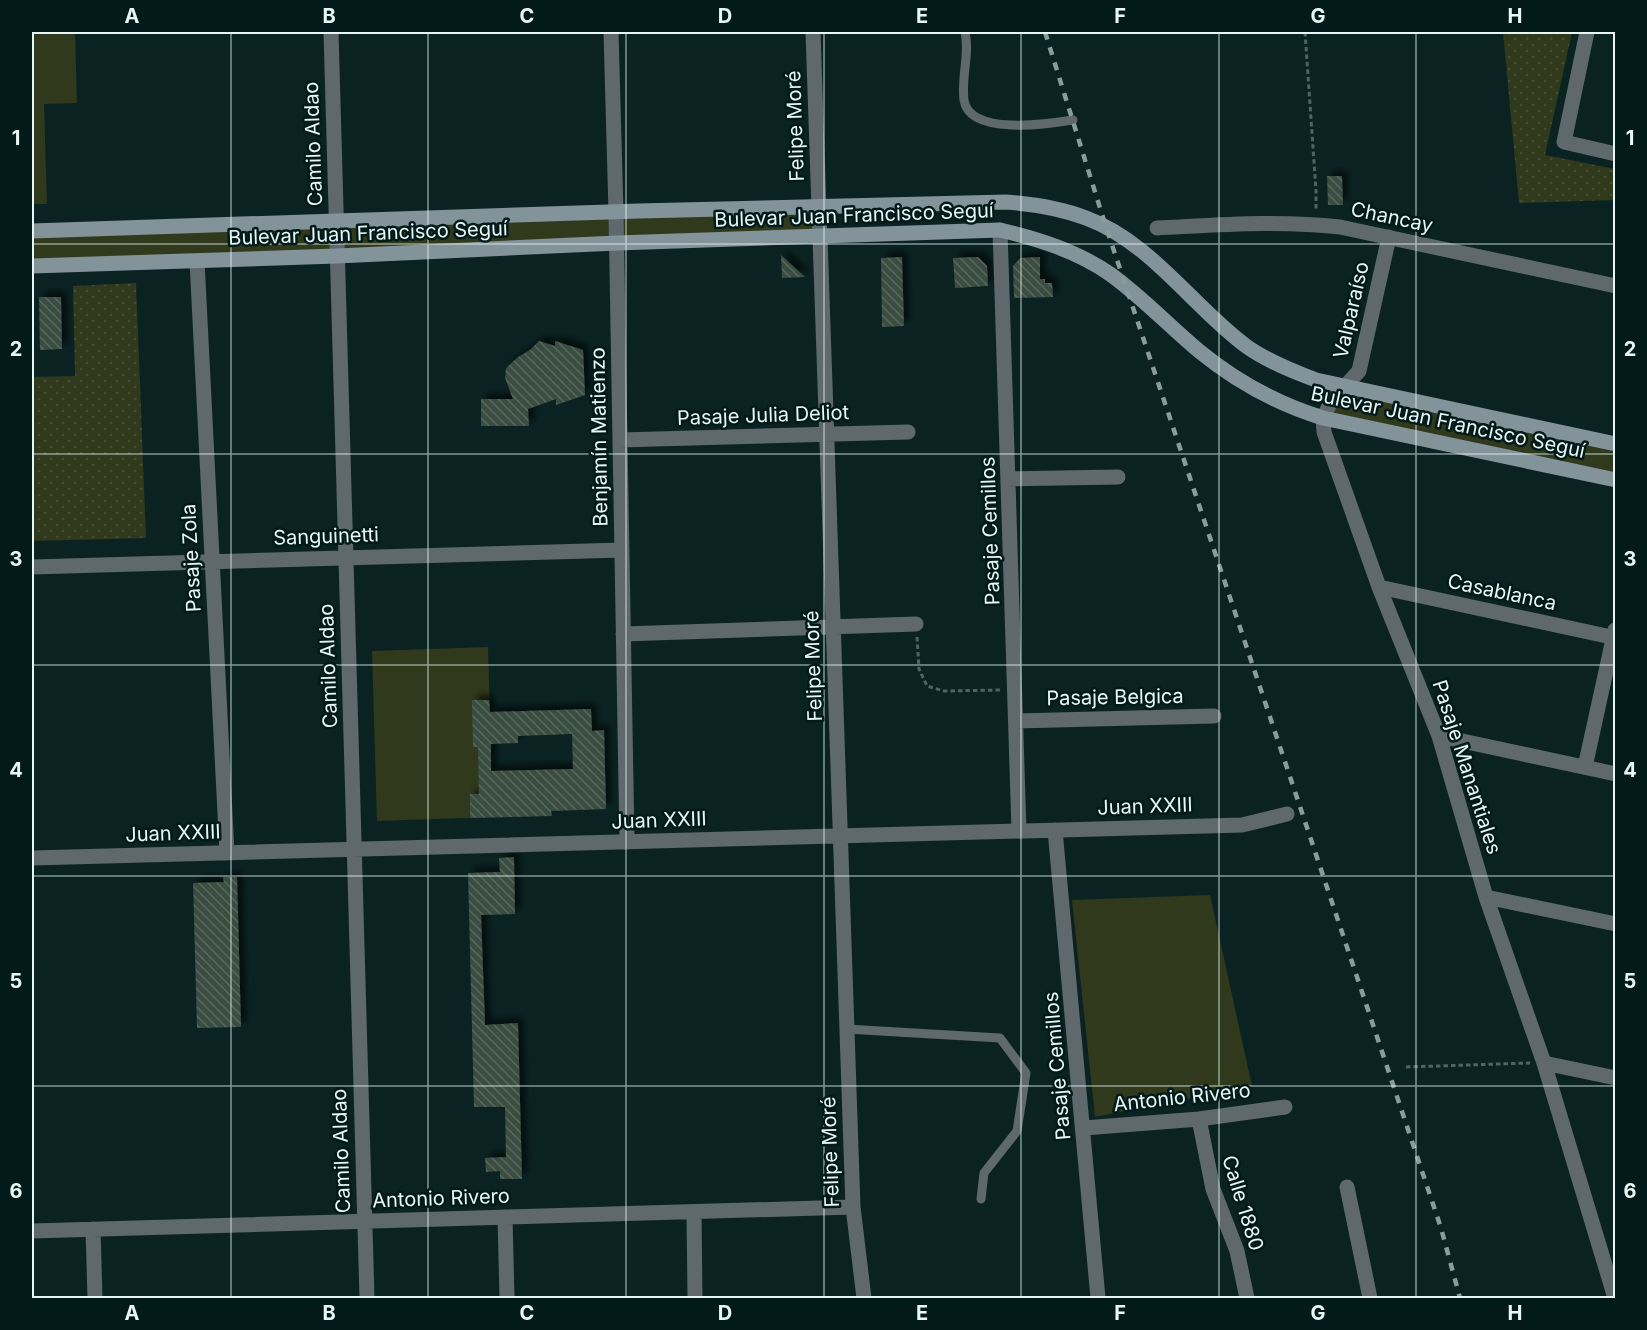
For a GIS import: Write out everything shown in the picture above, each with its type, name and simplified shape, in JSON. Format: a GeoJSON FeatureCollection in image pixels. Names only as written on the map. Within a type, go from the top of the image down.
{"type":"FeatureCollection","features":[{"type":"Feature","properties":{"kind":"main road","name":"Bulevar Juan Francisco Seguí"},"geometry":{"type":"LineString","coordinates":[[32,231],[819,206],[1006,202],[1033,204],[1088,218],[1106,227],[1135,247],[1179,284],[1247,346],[1287,369],[1316,380],[1346,387],[1616,444]]}},
{"type":"Feature","properties":{"kind":"main road","name":"Bulevar Juan Francisco Seguí"},"geometry":{"type":"LineString","coordinates":[[32,266],[1000,230],[1057,246],[1084,258],[1110,274],[1156,311],[1198,351],[1246,385],[1297,410],[1323,418],[1616,480]]}},
{"type":"Feature","properties":{"kind":"street","name":"Camilo Aldao"},"geometry":{"type":"LineString","coordinates":[[331,32],[367,1299]]}},
{"type":"Feature","properties":{"kind":"street","name":"Benjamín Matienzo"},"geometry":{"type":"LineString","coordinates":[[611,32],[627,842]]}},
{"type":"Feature","properties":{"kind":"street","name":"Felipe Moré"},"geometry":{"type":"LineString","coordinates":[[813,32],[852,1207],[864,1299]]}},
{"type":"Feature","properties":{"kind":"street"},"geometry":{"type":"LineString","coordinates":[[1587,32],[1564,142],[1616,154]]}},
{"type":"Feature","properties":{"kind":"street","name":"Chancay"},"geometry":{"type":"LineString","coordinates":[[1157,228],[1311,224],[1389,237],[1616,286]]}},
{"type":"Feature","properties":{"kind":"street","name":"Pasaje Cemillos"},"geometry":{"type":"LineString","coordinates":[[1000,230],[1010,479],[1019,831]]}},
{"type":"Feature","properties":{"kind":"street","name":"Valparaíso"},"geometry":{"type":"LineString","coordinates":[[1323,418],[1331,402],[1359,371],[1389,237]]}},
{"type":"Feature","properties":{"kind":"street","name":"Pasaje Zola"},"geometry":{"type":"LineString","coordinates":[[197,261],[227,853]]}},
{"type":"Feature","properties":{"kind":"street","name":"Pasaje Manantiales"},"geometry":{"type":"LineString","coordinates":[[1323,418],[1324,432],[1379,587],[1439,736],[1486,897],[1544,1063],[1615,1299]]}},
{"type":"Feature","properties":{"kind":"street","name":"Pasaje Julia Deliot"},"geometry":{"type":"LineString","coordinates":[[620,440],[908,432]]}},
{"type":"Feature","properties":{"kind":"street"},"geometry":{"type":"LineString","coordinates":[[1010,479],[1118,477]]}},
{"type":"Feature","properties":{"kind":"street","name":"Sanguinetti"},"geometry":{"type":"LineString","coordinates":[[32,567],[345,556],[622,550]]}},
{"type":"Feature","properties":{"kind":"street","name":"Casablanca"},"geometry":{"type":"LineString","coordinates":[[1379,587],[1615,635]]}},
{"type":"Feature","properties":{"kind":"street"},"geometry":{"type":"LineString","coordinates":[[623,634],[916,624]]}},
{"type":"Feature","properties":{"kind":"street"},"geometry":{"type":"LineString","coordinates":[[1585,768],[1615,635]]}},
{"type":"Feature","properties":{"kind":"street","name":"Pasaje Belgica"},"geometry":{"type":"LineString","coordinates":[[1016,720],[1214,716]]}},
{"type":"Feature","properties":{"kind":"street"},"geometry":{"type":"LineString","coordinates":[[1439,736],[1616,774]]}},
{"type":"Feature","properties":{"kind":"street","name":"Juan XXIII"},"geometry":{"type":"LineString","coordinates":[[32,858],[1242,825],[1287,814]]}},
{"type":"Feature","properties":{"kind":"street","name":"Pasaje Cemillos"},"geometry":{"type":"LineString","coordinates":[[1055,830],[1098,1299]]}},
{"type":"Feature","properties":{"kind":"street"},"geometry":{"type":"LineString","coordinates":[[1486,897],[1616,924]]}},
{"type":"Feature","properties":{"kind":"street"},"geometry":{"type":"LineString","coordinates":[[1544,1063],[1616,1078]]}},
{"type":"Feature","properties":{"kind":"street","name":"Antonio Rivero"},"geometry":{"type":"LineString","coordinates":[[1084,1128],[1199,1119],[1285,1107]]}},
{"type":"Feature","properties":{"kind":"street","name":"Calle 1880"},"geometry":{"type":"LineString","coordinates":[[1199,1119],[1213,1189],[1237,1251],[1247,1299]]}},
{"type":"Feature","properties":{"kind":"street"},"geometry":{"type":"LineString","coordinates":[[1347,1187],[1370,1299]]}},
{"type":"Feature","properties":{"kind":"street","name":"Antonio Rivero"},"geometry":{"type":"LineString","coordinates":[[32,1231],[852,1207]]}},
{"type":"Feature","properties":{"kind":"street"},"geometry":{"type":"LineString","coordinates":[[694,1212],[695,1299]]}},
{"type":"Feature","properties":{"kind":"street"},"geometry":{"type":"LineString","coordinates":[[505,1217],[507,1299]]}},
{"type":"Feature","properties":{"kind":"street"},"geometry":{"type":"LineString","coordinates":[[93,1229],[95,1299]]}},
{"type":"Feature","properties":{"kind":"lane"},"geometry":{"type":"LineString","coordinates":[[965,32],[968,45],[964,102],[969,112],[978,120],[1000,124],[1038,125],[1072,120]]}},
{"type":"Feature","properties":{"kind":"lane"},"geometry":{"type":"LineString","coordinates":[[846,1029],[1000,1038],[1026,1073],[1017,1131],[984,1173],[981,1199]]}},
{"type":"Feature","properties":{"kind":"path"},"geometry":{"type":"LineString","coordinates":[[1305,32],[1316,191],[1316,210],[1311,224]]}},
{"type":"Feature","properties":{"kind":"path"},"geometry":{"type":"LineString","coordinates":[[916,624],[920,669],[927,686],[944,691],[1015,689]]}},
{"type":"Feature","properties":{"kind":"path"},"geometry":{"type":"LineString","coordinates":[[1406,1067],[1544,1063]]}},
{"type":"Feature","properties":{"kind":"green space"},"geometry":{"type":"Polygon","coordinates":[[[32,32],[75,32],[77,103],[44,104],[47,204],[32,204],[32,32]]]}},
{"type":"Feature","properties":{"kind":"green space"},"geometry":{"type":"Polygon","coordinates":[[[1503,32],[1572,32],[1545,155],[1615,169],[1615,200],[1519,203],[1503,32]]]}},
{"type":"Feature","properties":{"kind":"green space"},"geometry":{"type":"Polygon","coordinates":[[[818,206],[819,236],[32,266],[32,231],[818,206]]]}},
{"type":"Feature","properties":{"kind":"green space"},"geometry":{"type":"Polygon","coordinates":[[[136,283],[146,538],[32,541],[32,377],[75,376],[73,286],[136,283]]]}},
{"type":"Feature","properties":{"kind":"green space"},"geometry":{"type":"Polygon","coordinates":[[[1346,387],[1615,444],[1615,480],[1325,412],[1346,387]]]}},
{"type":"Feature","properties":{"kind":"green space"},"geometry":{"type":"Polygon","coordinates":[[[488,647],[493,817],[377,821],[372,651],[488,647]]]}},
{"type":"Feature","properties":{"kind":"green space"},"geometry":{"type":"Polygon","coordinates":[[[1210,895],[1252,1086],[1095,1117],[1072,900],[1210,895]]]}},
{"type":"Feature","properties":{"kind":"building"},"geometry":{"type":"Polygon","coordinates":[[[1327,176],[1342,176],[1343,205],[1328,205],[1327,176]]]}},
{"type":"Feature","properties":{"kind":"building"},"geometry":{"type":"Polygon","coordinates":[[[781,255],[805,277],[782,278],[781,255]]]}},
{"type":"Feature","properties":{"kind":"building"},"geometry":{"type":"Polygon","coordinates":[[[902,257],[904,326],[882,327],[881,258],[902,257]]]}},
{"type":"Feature","properties":{"kind":"building"},"geometry":{"type":"Polygon","coordinates":[[[978,257],[987,266],[988,286],[955,288],[953,258],[978,257]]]}},
{"type":"Feature","properties":{"kind":"building"},"geometry":{"type":"Polygon","coordinates":[[[1040,257],[1040,279],[1045,279],[1045,283],[1052,283],[1053,297],[1014,298],[1013,266],[1020,258],[1040,257]]]}},
{"type":"Feature","properties":{"kind":"building"},"geometry":{"type":"Polygon","coordinates":[[[39,297],[61,297],[62,349],[40,350],[39,297]]]}},
{"type":"Feature","properties":{"kind":"building"},"geometry":{"type":"Polygon","coordinates":[[[539,341],[555,346],[555,341],[583,350],[585,395],[556,405],[556,399],[528,409],[529,426],[481,426],[481,399],[513,399],[505,378],[506,368],[539,341]]]}},
{"type":"Feature","properties":{"kind":"building"},"geometry":{"type":"Polygon","coordinates":[[[472,700],[489,700],[490,712],[591,709],[592,731],[604,730],[606,809],[551,811],[552,816],[470,818],[470,794],[479,794],[478,747],[473,747],[472,700]],[[572,734],[518,736],[518,743],[491,744],[491,771],[573,769],[572,734]]]}},
{"type":"Feature","properties":{"kind":"building"},"geometry":{"type":"Polygon","coordinates":[[[514,857],[515,914],[481,915],[485,1025],[518,1023],[522,1179],[500,1179],[500,1171],[486,1172],[485,1158],[506,1157],[505,1107],[474,1107],[468,873],[500,872],[499,858],[514,857]]]}},
{"type":"Feature","properties":{"kind":"building"},"geometry":{"type":"Polygon","coordinates":[[[223,877],[237,877],[241,1027],[197,1028],[193,883],[224,882],[223,877]]]}},
{"type":"Feature","properties":{"kind":"railway"},"geometry":{"type":"LineString","coordinates":[[1045,32],[1106,227],[1441,1228],[1460,1298]]}}]}
